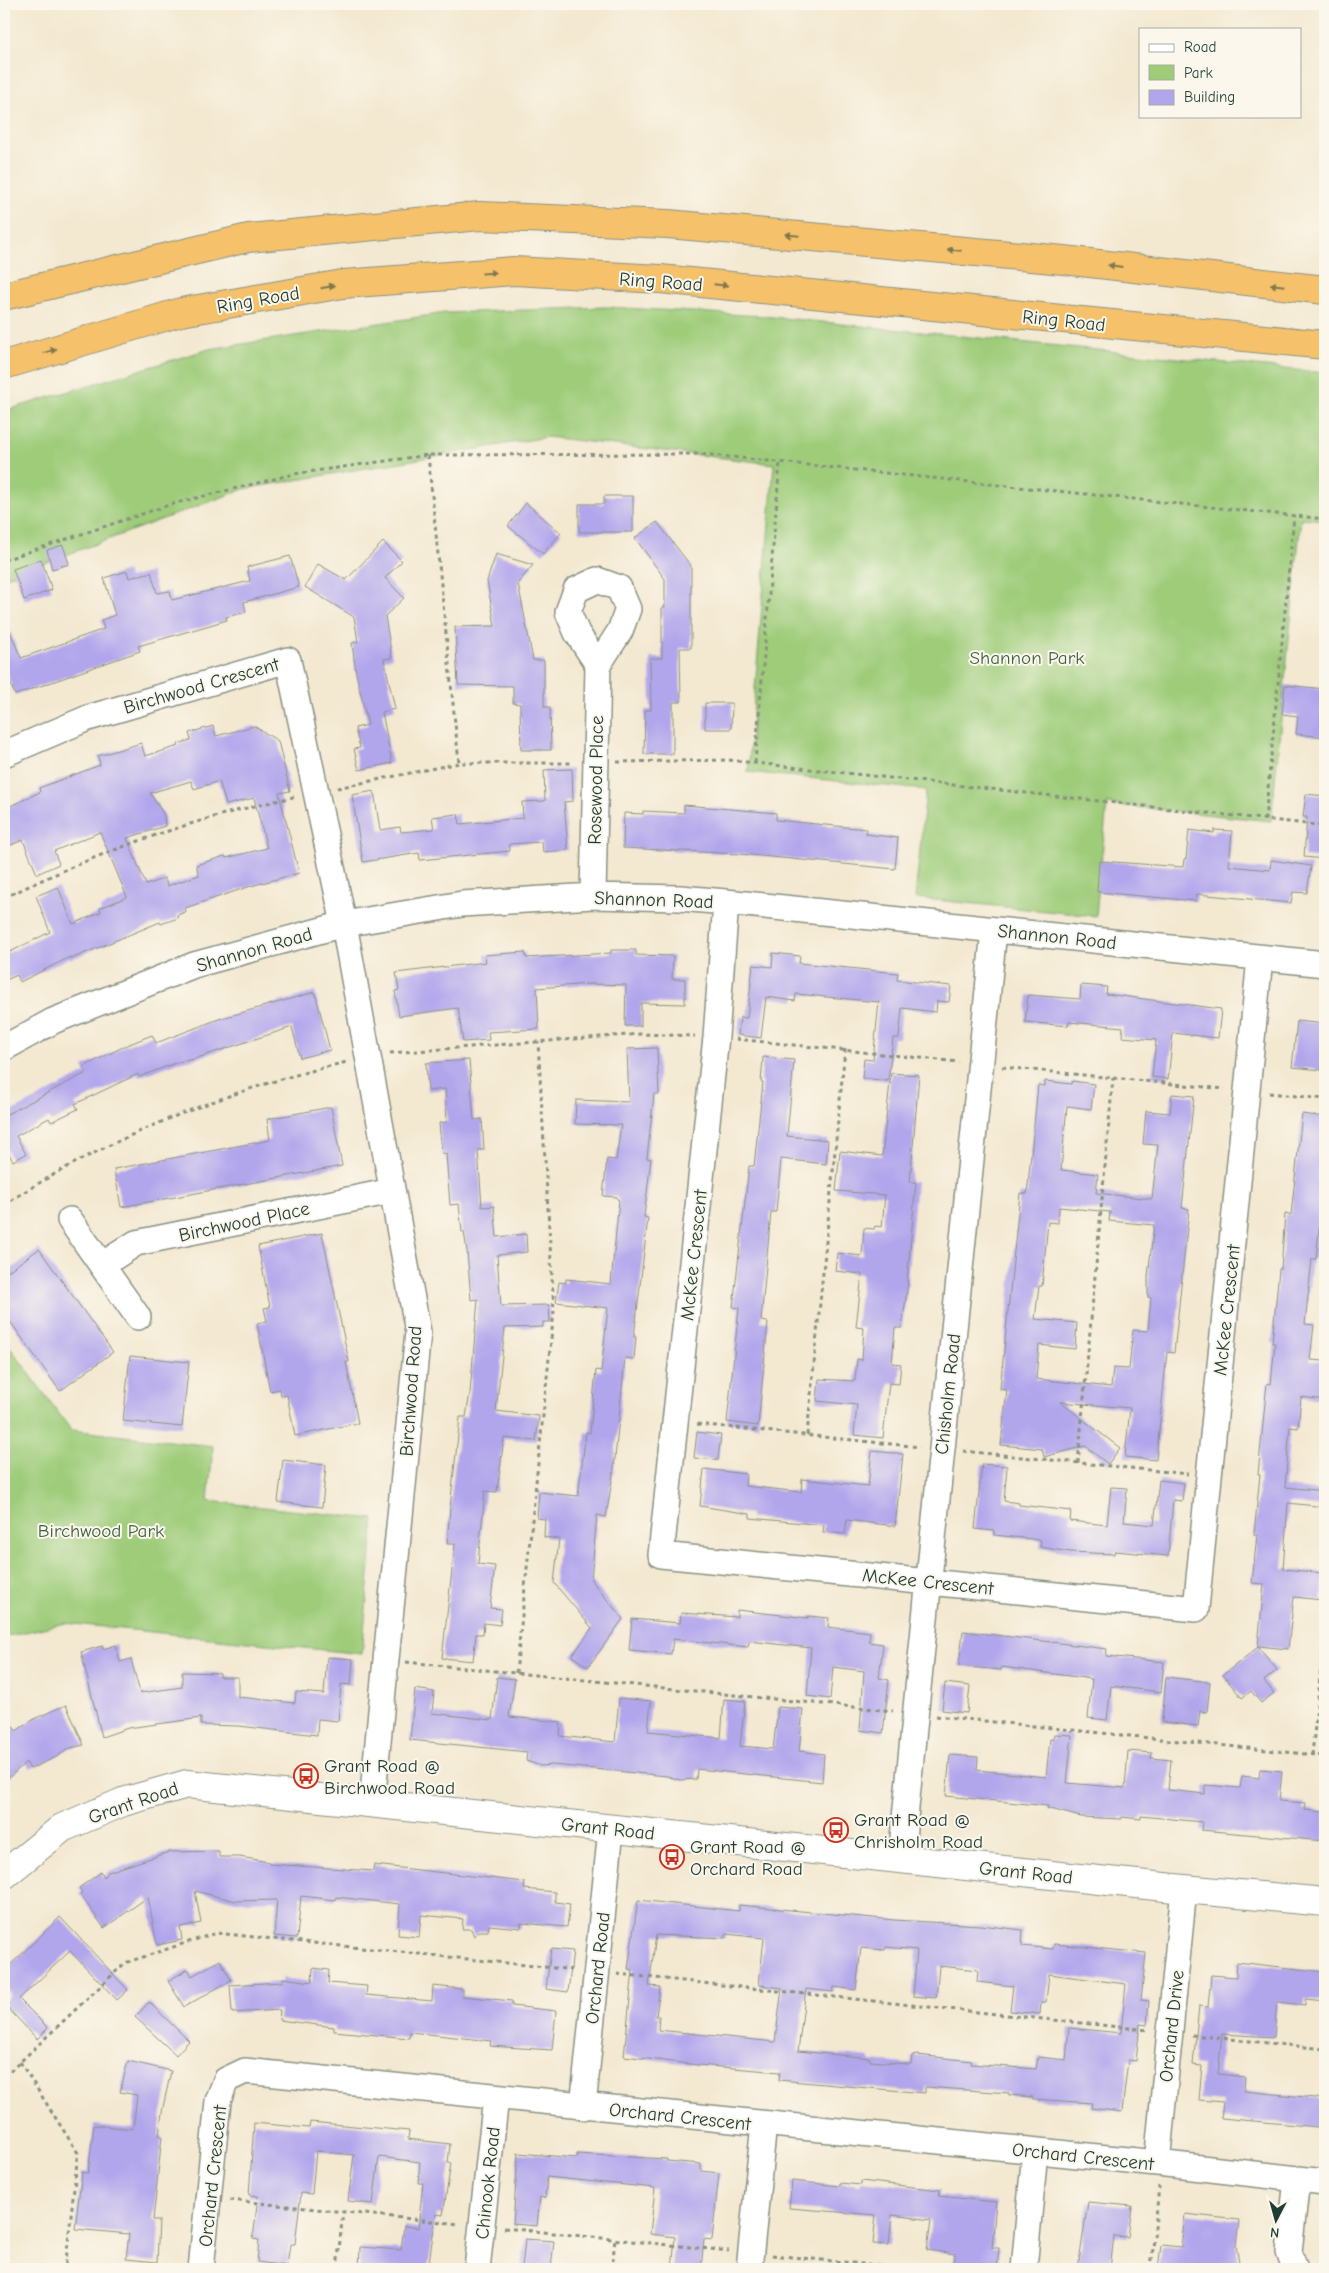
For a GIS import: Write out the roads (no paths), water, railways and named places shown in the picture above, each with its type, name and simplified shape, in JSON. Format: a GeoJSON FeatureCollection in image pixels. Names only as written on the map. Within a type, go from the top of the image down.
{"type":"FeatureCollection","features":[{"type":"Feature","properties":{"kind":"highway"},"geometry":{"type":"LineString","coordinates":[[4,296],[248,238],[480,216],[678,224],[1064,260],[1325,290]]}},
{"type":"Feature","properties":{"kind":"highway","name":"Ring Road"},"geometry":{"type":"LineString","coordinates":[[4,365],[181,312],[343,284],[514,271],[660,279],[1325,345]]}},
{"type":"Feature","properties":{"kind":"street","name":"Birchwood Crescent"},"geometry":{"type":"LineString","coordinates":[[4,754],[88,718],[288,660],[344,924]]}},
{"type":"Feature","properties":{"kind":"street","name":"Rosewood Place"},"geometry":{"type":"LineString","coordinates":[[593,896],[598,665]]}},
{"type":"Feature","properties":{"kind":"street","name":"Shannon Road"},"geometry":{"type":"LineString","coordinates":[[4,1048],[53,1021],[194,965],[344,924],[462,904],[593,896],[680,898],[1325,964]]}},
{"type":"Feature","properties":{"kind":"street","name":"McKee Crescent"},"geometry":{"type":"LineString","coordinates":[[726,902],[716,1037],[661,1554],[1196,1609],[1260,958]]}},
{"type":"Feature","properties":{"kind":"street","name":"Birchwood Road"},"geometry":{"type":"LineString","coordinates":[[344,924],[418,1332],[372,1803]]}},
{"type":"Feature","properties":{"kind":"street","name":"Chisholm Road"},"geometry":{"type":"LineString","coordinates":[[900,1858],[994,930]]}},
{"type":"Feature","properties":{"kind":"street","name":"Birchwood Place"},"geometry":{"type":"LineString","coordinates":[[102,1265],[136,1243],[392,1191]]}},
{"type":"Feature","properties":{"kind":"street"},"geometry":{"type":"LineString","coordinates":[[70,1220],[138,1317]]}},
{"type":"Feature","properties":{"kind":"street","name":"Grant Road"},"geometry":{"type":"LineString","coordinates":[[4,1875],[62,1828],[123,1802],[187,1784],[1184,1889],[1325,1902]]}},
{"type":"Feature","properties":{"kind":"street","name":"Orchard Road"},"geometry":{"type":"LineString","coordinates":[[583,2107],[611,1829]]}},
{"type":"Feature","properties":{"kind":"street","name":"Orchard Drive"},"geometry":{"type":"LineString","coordinates":[[1159,2163],[1184,1889]]}},
{"type":"Feature","properties":{"kind":"street","name":"Orchard Crescent"},"geometry":{"type":"LineString","coordinates":[[201,2269],[218,2101],[226,2080],[245,2072],[1159,2163],[1325,2182]]}},
{"type":"Feature","properties":{"kind":"street","name":"Chinook Road"},"geometry":{"type":"LineString","coordinates":[[477,2269],[496,2096]]}},
{"type":"Feature","properties":{"kind":"street"},"geometry":{"type":"LineString","coordinates":[[750,2261],[764,2124]]}},
{"type":"Feature","properties":{"kind":"street"},"geometry":{"type":"LineString","coordinates":[[1024,2269],[1035,2151]]}},
{"type":"Feature","properties":{"kind":"street"},"geometry":{"type":"LineString","coordinates":[[1294,2269],[1289,2252],[1297,2178]]}},
{"type":"Feature","properties":{"kind":"place","name":"Grant Road @ Birchwood Road"},"geometry":{"type":"Point","coordinates":[306,1776]}},
{"type":"Feature","properties":{"kind":"place","name":"Grant Road @ Chrisholm Road"},"geometry":{"type":"Point","coordinates":[836,1830]}},
{"type":"Feature","properties":{"kind":"place","name":"Grant Road @ Orchard Road"},"geometry":{"type":"Point","coordinates":[672,1857]}},
{"type":"Feature","properties":{"kind":"park label","name":"Shannon Park"},"geometry":{"type":"Point","coordinates":[1027,657]}},
{"type":"Feature","properties":{"kind":"park label","name":"Birchwood Park"},"geometry":{"type":"Point","coordinates":[101,1530]}}]}
